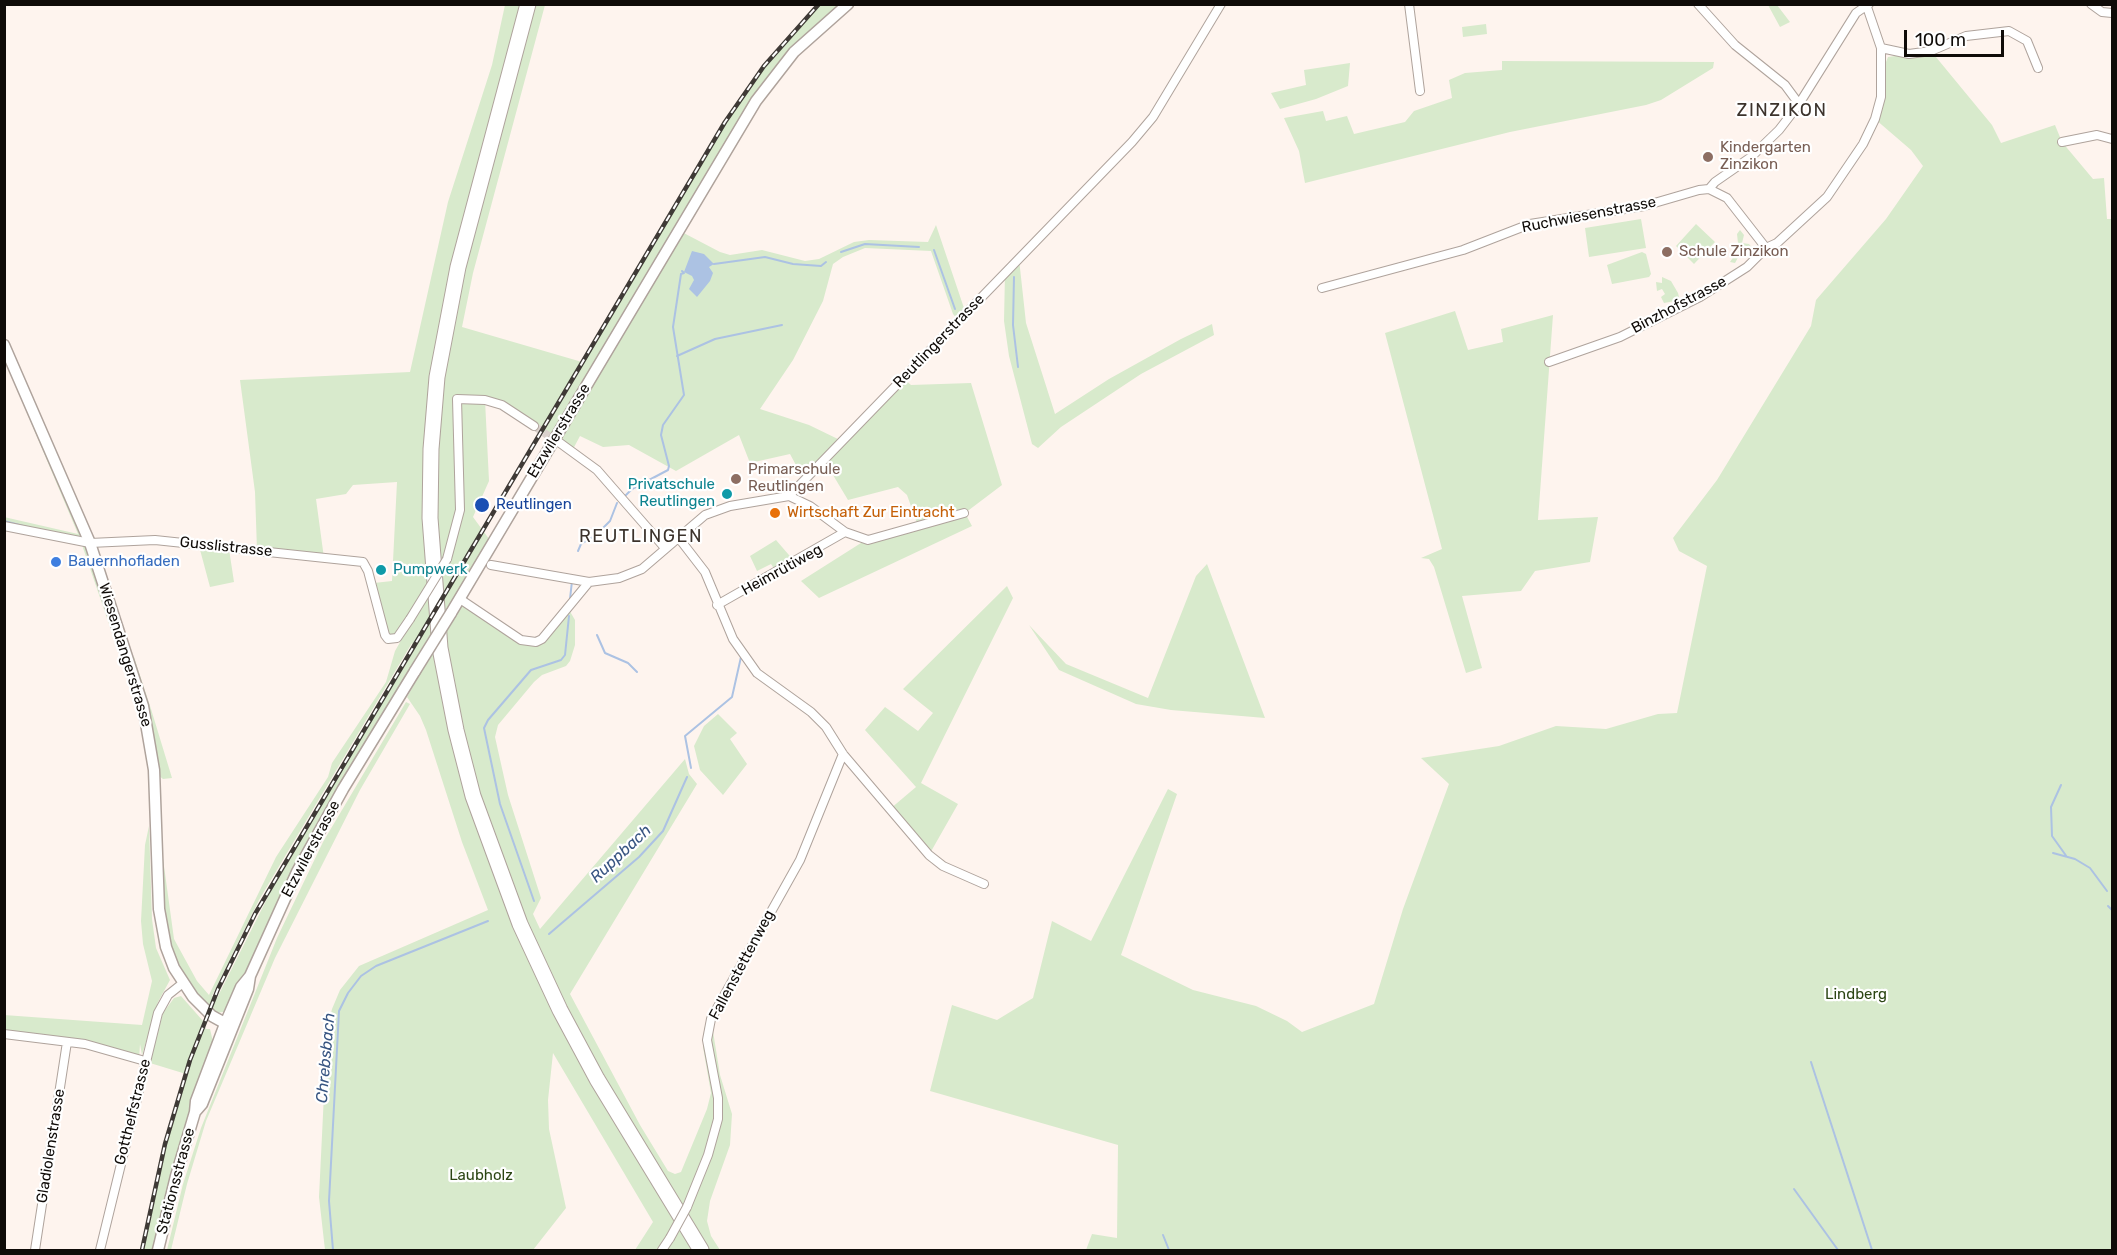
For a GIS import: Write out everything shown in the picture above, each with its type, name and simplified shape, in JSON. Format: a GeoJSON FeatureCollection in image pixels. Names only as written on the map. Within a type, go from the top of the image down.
{"type":"FeatureCollection","features":[{"type":"Feature","properties":{"kind":"highway"},"geometry":{"type":"LineString","coordinates":[[519,4],[447,268],[429,369],[422,443],[420,511],[423,583],[431,654],[442,714],[462,792],[485,862],[514,933],[577,1063],[633,1161],[690,1251]]}},
{"type":"Feature","properties":{"kind":"highway"},"geometry":{"type":"LineString","coordinates":[[528,4],[459,260],[438,369],[431,449],[429,518],[440,648],[456,730],[474,796],[497,865],[528,941],[597,1079],[701,1251]]}},
{"type":"Feature","properties":{"kind":"main road","name":"Etzwilerstrasse"},"geometry":{"type":"LineString","coordinates":[[195,1112],[202,1104],[229,1026],[248,989],[250,976],[317,834],[460,599],[756,101],[794,52],[848,4]]}},
{"type":"Feature","properties":{"kind":"main road","name":"Wiesendangerstrasse"},"geometry":{"type":"LineString","coordinates":[[4,345],[90,543],[147,724],[155,781],[160,919],[168,955],[183,983],[205,1010],[229,1026]]}},
{"type":"Feature","properties":{"kind":"main road","name":"Stationsstrasse"},"geometry":{"type":"LineString","coordinates":[[158,1251],[176,1176],[195,1112]]}},
{"type":"Feature","properties":{"kind":"street","name":"Reutlingerstrasse"},"geometry":{"type":"LineString","coordinates":[[789,496],[1132,142],[1153,117],[1221,4]]}},
{"type":"Feature","properties":{"kind":"street"},"geometry":{"type":"LineString","coordinates":[[1409,4],[1420,91]]}},
{"type":"Feature","properties":{"kind":"street"},"geometry":{"type":"LineString","coordinates":[[1698,4],[1735,45],[1785,85],[1799,104]]}},
{"type":"Feature","properties":{"kind":"street"},"geometry":{"type":"LineString","coordinates":[[2091,4],[2102,12],[2112,13]]}},
{"type":"Feature","properties":{"kind":"street"},"geometry":{"type":"LineString","coordinates":[[1766,248],[1727,198],[1709,189],[1715,182],[1751,158],[1779,130],[1799,104],[1856,13],[1868,5]]}},
{"type":"Feature","properties":{"kind":"street","name":"Binzhofstrasse"},"geometry":{"type":"LineString","coordinates":[[1549,362],[1620,337],[1674,311],[1747,267],[1766,248],[1792,231],[1827,196],[1863,144],[1875,119],[1881,97],[1881,48],[1868,5]]}},
{"type":"Feature","properties":{"kind":"street"},"geometry":{"type":"LineString","coordinates":[[1881,48],[1909,54],[1931,51],[1966,36],[2009,31],[2027,41],[2038,68]]}},
{"type":"Feature","properties":{"kind":"street"},"geometry":{"type":"LineString","coordinates":[[2062,142],[2097,135],[2112,139]]}},
{"type":"Feature","properties":{"kind":"street","name":"Ruchwiesenstrasse"},"geometry":{"type":"LineString","coordinates":[[1322,288],[1456,252],[1530,224],[1644,206],[1709,189]]}},
{"type":"Feature","properties":{"kind":"street","name":"Gusslistrasse"},"geometry":{"type":"LineString","coordinates":[[4,526],[90,543],[154,540],[363,562],[368,571],[385,635],[392,640],[400,635],[447,560],[460,510],[457,399],[484,400],[502,405],[534,426]]}},
{"type":"Feature","properties":{"kind":"street"},"geometry":{"type":"LineString","coordinates":[[560,443],[597,470],[651,535],[666,548]]}},
{"type":"Feature","properties":{"kind":"street"},"geometry":{"type":"LineString","coordinates":[[491,565],[589,582],[630,574],[647,565],[678,537],[713,511],[789,496],[810,506],[845,532],[868,540],[964,513]]}},
{"type":"Feature","properties":{"kind":"street","name":"Heimrütiweg"},"geometry":{"type":"LineString","coordinates":[[717,605],[845,532]]}},
{"type":"Feature","properties":{"kind":"street"},"geometry":{"type":"LineString","coordinates":[[678,537],[705,572],[733,639],[757,673],[811,712],[826,727],[843,754],[929,855],[954,872],[984,884]]}},
{"type":"Feature","properties":{"kind":"street"},"geometry":{"type":"LineString","coordinates":[[460,599],[522,640],[536,642],[542,639],[589,582]]}},
{"type":"Feature","properties":{"kind":"street","name":"Fallenstettenweg"},"geometry":{"type":"LineString","coordinates":[[662,1251],[687,1207],[708,1155],[718,1119],[718,1098],[707,1040],[711,1019],[797,866],[843,754]]}},
{"type":"Feature","properties":{"kind":"street","name":"Gotthelfstrasse"},"geometry":{"type":"LineString","coordinates":[[100,1251],[159,1010],[168,995],[183,983]]}},
{"type":"Feature","properties":{"kind":"street"},"geometry":{"type":"LineString","coordinates":[[4,1034],[67,1041],[102,1048],[145,1062]]}},
{"type":"Feature","properties":{"kind":"street","name":"Gladiolenstrasse"},"geometry":{"type":"LineString","coordinates":[[35,1251],[67,1041]]}},
{"type":"Feature","properties":{"kind":"green space","name":"Laubholz"},"geometry":{"type":"Polygon","coordinates":[[[505,5],[545,5],[473,273],[462,327],[582,362],[722,128],[759,73],[819,5],[848,5],[780,69],[678,230],[730,255],[762,250],[805,261],[819,259],[854,242],[869,240],[928,242],[936,225],[966,314],[959,321],[953,314],[931,251],[865,248],[843,257],[833,264],[823,301],[793,360],[760,409],[809,425],[842,441],[903,378],[911,385],[971,383],[1002,485],[965,513],[972,526],[819,598],[801,581],[861,543],[918,526],[907,495],[898,487],[848,500],[824,460],[804,480],[790,454],[750,463],[739,435],[676,471],[629,445],[603,447],[580,436],[572,451],[518,416],[485,400],[489,481],[473,517],[492,543],[460,599],[521,640],[536,642],[568,608],[575,620],[575,645],[570,661],[566,666],[542,675],[534,682],[498,725],[495,737],[508,795],[541,898],[533,914],[540,929],[685,759],[689,774],[697,784],[570,994],[640,1125],[668,1171],[675,1174],[681,1172],[707,1109],[711,1093],[703,1047],[706,1022],[711,1019],[720,1075],[732,1114],[730,1145],[710,1201],[707,1221],[711,1236],[720,1250],[635,1250],[653,1222],[553,1053],[548,1100],[549,1129],[566,1208],[533,1250],[325,1250],[319,1197],[327,1032],[332,1009],[340,990],[359,966],[488,910],[462,842],[426,730],[407,697],[416,681],[415,671],[280,899],[228,1011],[217,1013],[196,993],[179,967],[165,932],[160,837],[174,939],[197,981],[209,995],[276,857],[328,777],[332,763],[386,682],[395,651],[407,630],[410,619],[407,616],[395,635],[388,634],[374,583],[392,581],[397,482],[353,485],[346,494],[316,499],[324,558],[257,550],[255,492],[240,380],[410,372],[448,202],[492,65],[505,5]],[[412,643],[259,900],[212,996],[217,998],[277,879],[413,652],[412,643]]]}},
{"type":"Feature","properties":{"kind":"green space"},"geometry":{"type":"Polygon","coordinates":[[[1768,5],[1777,5],[1790,22],[1780,27],[1768,5]]]}},
{"type":"Feature","properties":{"kind":"green space"},"geometry":{"type":"Polygon","coordinates":[[[1486,24],[1487,34],[1463,37],[1462,27],[1486,24]]]}},
{"type":"Feature","properties":{"kind":"green space","name":"Lindberg"},"geometry":{"type":"Polygon","coordinates":[[[1931,51],[1992,125],[2001,143],[2055,125],[2062,142],[2093,179],[2104,178],[2107,219],[2112,219],[2112,1250],[1086,1250],[1092,1234],[1117,1238],[1118,1145],[930,1091],[952,1005],[997,1020],[1033,998],[1052,921],[1091,941],[1168,789],[1177,794],[1121,955],[1193,990],[1256,1006],[1287,1021],[1302,1032],[1374,1004],[1403,909],[1449,784],[1421,758],[1499,746],[1556,726],[1606,729],[1658,714],[1677,713],[1707,566],[1679,551],[1673,538],[1717,480],[1811,326],[1816,300],[1886,219],[1923,166],[1911,150],[1875,119],[1882,72],[1888,57],[1931,51]]]}},
{"type":"Feature","properties":{"kind":"green space"},"geometry":{"type":"Polygon","coordinates":[[[1502,61],[1714,62],[1713,68],[1661,100],[1646,105],[1510,132],[1305,183],[1299,151],[1284,118],[1323,111],[1326,121],[1347,116],[1354,134],[1405,122],[1414,111],[1452,98],[1449,80],[1465,73],[1502,70],[1502,61]]]}},
{"type":"Feature","properties":{"kind":"green space"},"geometry":{"type":"Polygon","coordinates":[[[1350,63],[1348,86],[1316,99],[1280,109],[1271,93],[1306,85],[1304,70],[1350,63]]]}},
{"type":"Feature","properties":{"kind":"green space"},"geometry":{"type":"Polygon","coordinates":[[[1641,219],[1646,248],[1589,257],[1585,228],[1641,219]]]}},
{"type":"Feature","properties":{"kind":"green space"},"geometry":{"type":"Polygon","coordinates":[[[1696,224],[1715,242],[1694,264],[1676,246],[1696,224]]]}},
{"type":"Feature","properties":{"kind":"green space"},"geometry":{"type":"Polygon","coordinates":[[[1740,230],[1744,235],[1742,243],[1749,244],[1753,249],[1749,254],[1741,252],[1735,263],[1730,262],[1736,253],[1732,247],[1738,243],[1737,234],[1740,230]]]}},
{"type":"Feature","properties":{"kind":"green space"},"geometry":{"type":"Polygon","coordinates":[[[1642,252],[1646,254],[1651,274],[1649,277],[1612,284],[1607,265],[1642,252]]]}},
{"type":"Feature","properties":{"kind":"green space"},"geometry":{"type":"Polygon","coordinates":[[[1019,259],[1026,323],[1055,414],[1109,379],[1212,324],[1214,335],[1141,374],[1061,427],[1038,448],[1032,444],[1009,356],[1004,321],[1005,273],[1019,259]]]}},
{"type":"Feature","properties":{"kind":"green space"},"geometry":{"type":"Polygon","coordinates":[[[1662,277],[1671,281],[1678,293],[1679,297],[1675,301],[1664,303],[1661,297],[1665,294],[1662,289],[1657,291],[1656,282],[1662,283],[1662,277]]]}},
{"type":"Feature","properties":{"kind":"green space"},"geometry":{"type":"Polygon","coordinates":[[[1455,311],[1468,350],[1503,342],[1501,329],[1553,315],[1538,520],[1598,517],[1590,562],[1535,571],[1521,591],[1462,596],[1482,668],[1466,673],[1434,567],[1429,559],[1421,558],[1442,549],[1385,333],[1455,311]]]}},
{"type":"Feature","properties":{"kind":"green space"},"geometry":{"type":"Polygon","coordinates":[[[5,345],[64,480],[141,698],[135,700],[81,542],[5,526],[4,517],[78,534],[5,361],[5,345]]]}},
{"type":"Feature","properties":{"kind":"green space"},"geometry":{"type":"Polygon","coordinates":[[[776,540],[795,562],[777,573],[771,564],[757,571],[750,556],[776,540]]]}},
{"type":"Feature","properties":{"kind":"green space"},"geometry":{"type":"Polygon","coordinates":[[[199,546],[229,549],[234,582],[210,587],[199,546]]]}},
{"type":"Feature","properties":{"kind":"green space"},"geometry":{"type":"Polygon","coordinates":[[[1207,564],[1265,718],[1171,710],[1136,704],[1059,670],[1029,625],[1066,664],[1148,698],[1196,576],[1207,564]]]}},
{"type":"Feature","properties":{"kind":"green space"},"geometry":{"type":"Polygon","coordinates":[[[1007,586],[1013,598],[921,783],[958,804],[929,855],[890,809],[916,787],[865,730],[885,707],[918,731],[933,713],[903,689],[1007,586]]]}},
{"type":"Feature","properties":{"kind":"green space"},"geometry":{"type":"Polygon","coordinates":[[[134,657],[172,778],[163,779],[158,775],[131,658],[134,657]]]}},
{"type":"Feature","properties":{"kind":"green space"},"geometry":{"type":"Polygon","coordinates":[[[406,702],[410,704],[360,790],[275,958],[206,1121],[187,1184],[171,1250],[167,1250],[183,1184],[201,1128],[277,938],[323,842],[406,702]]]}},
{"type":"Feature","properties":{"kind":"green space"},"geometry":{"type":"Polygon","coordinates":[[[718,714],[737,733],[730,739],[747,764],[723,795],[700,770],[694,746],[704,726],[718,714]]]}},
{"type":"Feature","properties":{"kind":"green space"},"geometry":{"type":"Polygon","coordinates":[[[149,826],[152,919],[156,948],[170,980],[158,1002],[142,1055],[140,1044],[139,1060],[102,1048],[5,1034],[4,1015],[142,1025],[152,981],[143,944],[141,921],[145,845],[149,826]]]}},
{"type":"Feature","properties":{"kind":"green space"},"geometry":{"type":"Polygon","coordinates":[[[181,996],[203,1021],[206,1029],[210,1029],[214,1046],[172,1174],[153,1250],[142,1250],[165,1144],[186,1074],[150,1063],[163,1013],[174,998],[181,996]]]}},
{"type":"Feature","properties":{"kind":"water"},"geometry":{"type":"Polygon","coordinates":[[[692,251],[704,254],[714,264],[709,267],[713,273],[710,281],[697,297],[689,289],[694,280],[692,276],[684,272],[692,251]]]}},
{"type":"Feature","properties":{"kind":"waterway"},"geometry":{"type":"LineString","coordinates":[[841,252],[865,244],[919,247]]}},
{"type":"Feature","properties":{"kind":"waterway"},"geometry":{"type":"LineString","coordinates":[[934,250],[955,309]]}},
{"type":"Feature","properties":{"kind":"waterway"},"geometry":{"type":"LineString","coordinates":[[714,264],[765,257],[793,264],[821,266],[826,262]]}},
{"type":"Feature","properties":{"kind":"waterway","name":"Chrebsbach"},"geometry":{"type":"LineString","coordinates":[[624,497],[632,489],[668,470],[661,435],[663,425],[684,395],[673,327],[681,274],[684,273],[682,271]]}},
{"type":"Feature","properties":{"kind":"waterway"},"geometry":{"type":"LineString","coordinates":[[1014,277],[1013,325],[1018,367]]}},
{"type":"Feature","properties":{"kind":"waterway"},"geometry":{"type":"LineString","coordinates":[[677,356],[715,339],[782,325]]}},
{"type":"Feature","properties":{"kind":"waterway","name":"Chrebsbach"},"geometry":{"type":"LineString","coordinates":[[578,551],[581,544],[596,535],[610,521],[617,503]]}},
{"type":"Feature","properties":{"kind":"waterway"},"geometry":{"type":"LineString","coordinates":[[4,521],[31,528]]}},
{"type":"Feature","properties":{"kind":"waterway","name":"Chrebsbach"},"geometry":{"type":"LineString","coordinates":[[570,599],[572,581]]}},
{"type":"Feature","properties":{"kind":"waterway","name":"Chrebsbach"},"geometry":{"type":"LineString","coordinates":[[534,901],[500,804],[484,728],[488,720],[531,670],[561,660],[565,655],[569,616]]}},
{"type":"Feature","properties":{"kind":"waterway"},"geometry":{"type":"LineString","coordinates":[[597,635],[605,653],[628,663],[637,672]]}},
{"type":"Feature","properties":{"kind":"waterway","name":"Ruppbach"},"geometry":{"type":"LineString","coordinates":[[691,768],[685,736],[732,697],[741,657]]}},
{"type":"Feature","properties":{"kind":"waterway","name":"Ruppbach"},"geometry":{"type":"LineString","coordinates":[[549,934],[639,857],[663,831],[687,777]]}},
{"type":"Feature","properties":{"kind":"waterway"},"geometry":{"type":"LineString","coordinates":[[2061,785],[2051,807],[2052,836],[2067,857]]}},
{"type":"Feature","properties":{"kind":"waterway"},"geometry":{"type":"LineString","coordinates":[[2053,853],[2075,859],[2090,868],[2107,891]]}},
{"type":"Feature","properties":{"kind":"waterway"},"geometry":{"type":"LineString","coordinates":[[2108,906],[2112,910]]}},
{"type":"Feature","properties":{"kind":"waterway","name":"Chrebsbach"},"geometry":{"type":"LineString","coordinates":[[333,1250],[329,1201],[339,1011],[348,993],[361,976],[376,966],[488,921]]}},
{"type":"Feature","properties":{"kind":"waterway"},"geometry":{"type":"LineString","coordinates":[[1811,1062],[1872,1250]]}},
{"type":"Feature","properties":{"kind":"waterway"},"geometry":{"type":"LineString","coordinates":[[1794,1189],[1838,1250]]}},
{"type":"Feature","properties":{"kind":"waterway"},"geometry":{"type":"LineString","coordinates":[[1163,1235],[1169,1250]]}},
{"type":"Feature","properties":{"kind":"tunnel"},"geometry":{"type":"LineString","coordinates":[[534,426],[556,441]]}},
{"type":"Feature","properties":{"kind":"railway"},"geometry":{"type":"LineString","coordinates":[[142,1250],[165,1144],[190,1060],[218,989],[255,914],[725,122],[764,66],[819,4]]}},
{"type":"Feature","properties":{"kind":"place","name":"Kindergarten Zinzikon"},"geometry":{"type":"Point","coordinates":[1708,157]}},
{"type":"Feature","properties":{"kind":"place","name":"Schule Zinzikon"},"geometry":{"type":"Point","coordinates":[1667,252]}},
{"type":"Feature","properties":{"kind":"place","name":"Primarschule Reutlingen"},"geometry":{"type":"Point","coordinates":[736,479]}},
{"type":"Feature","properties":{"kind":"place","name":"Privatschule Reutlingen"},"geometry":{"type":"Point","coordinates":[727,494]}},
{"type":"Feature","properties":{"kind":"place","name":"Reutlingen"},"geometry":{"type":"Point","coordinates":[482,505]}},
{"type":"Feature","properties":{"kind":"place","name":"Wirtschaft Zur Eintracht"},"geometry":{"type":"Point","coordinates":[775,513]}},
{"type":"Feature","properties":{"kind":"place","name":"Bauernhofladen"},"geometry":{"type":"Point","coordinates":[56,562]}},
{"type":"Feature","properties":{"kind":"place","name":"Pumpwerk"},"geometry":{"type":"Point","coordinates":[381,570]}},
{"type":"Feature","properties":{"kind":"district","name":"ZINZIKON"},"geometry":{"type":"Point","coordinates":[1782,111]}},
{"type":"Feature","properties":{"kind":"district","name":"REUTLINGEN"},"geometry":{"type":"Point","coordinates":[641,537]}}]}
